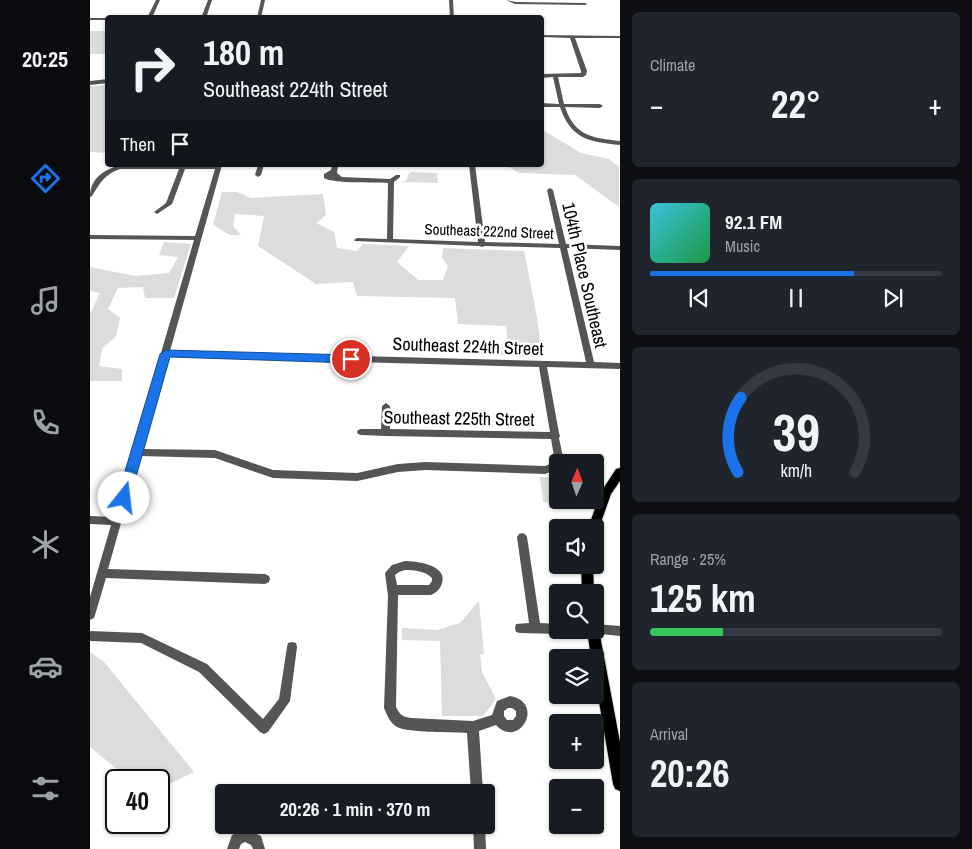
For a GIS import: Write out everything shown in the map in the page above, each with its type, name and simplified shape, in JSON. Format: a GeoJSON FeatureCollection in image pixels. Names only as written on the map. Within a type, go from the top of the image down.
{"type":"FeatureCollection","features":[{"type":"Feature","properties":{"kind":"main road"},"geometry":{"type":"LineString","coordinates":[[596,519],[606,492],[620,472]]}},
{"type":"Feature","properties":{"kind":"main road"},"geometry":{"type":"LineString","coordinates":[[596,639],[620,784]]}},
{"type":"Feature","properties":{"kind":"street"},"geometry":{"type":"LineString","coordinates":[[150,15],[158,0]]}},
{"type":"Feature","properties":{"kind":"street"},"geometry":{"type":"LineString","coordinates":[[204,15],[210,0]]}},
{"type":"Feature","properties":{"kind":"street"},"geometry":{"type":"LineString","coordinates":[[260,15],[263,0]]}},
{"type":"Feature","properties":{"kind":"street"},"geometry":{"type":"LineString","coordinates":[[451,0],[452,15]]}},
{"type":"Feature","properties":{"kind":"street"},"geometry":{"type":"LineString","coordinates":[[510,1],[585,4]]}},
{"type":"Feature","properties":{"kind":"street"},"geometry":{"type":"LineString","coordinates":[[559,2],[562,11]]}},
{"type":"Feature","properties":{"kind":"street"},"geometry":{"type":"LineString","coordinates":[[90,19],[105,19]]}},
{"type":"Feature","properties":{"kind":"street"},"geometry":{"type":"LineString","coordinates":[[544,36],[620,37]]}},
{"type":"Feature","properties":{"kind":"street"},"geometry":{"type":"LineString","coordinates":[[544,76],[583,75],[584,71],[572,36]]}},
{"type":"Feature","properties":{"kind":"street"},"geometry":{"type":"LineString","coordinates":[[555,76],[567,122],[576,131],[597,141],[620,143]]}},
{"type":"Feature","properties":{"kind":"street"},"geometry":{"type":"LineString","coordinates":[[90,83],[105,80]]}},
{"type":"Feature","properties":{"kind":"street"},"geometry":{"type":"LineString","coordinates":[[544,105],[600,106]]}},
{"type":"Feature","properties":{"kind":"street"},"geometry":{"type":"LineString","coordinates":[[90,195],[98,180],[107,171],[122,167]]}},
{"type":"Feature","properties":{"kind":"street"},"geometry":{"type":"LineString","coordinates":[[157,212],[169,204],[183,167]]}},
{"type":"Feature","properties":{"kind":"street"},"geometry":{"type":"LineString","coordinates":[[90,615],[219,167]]}},
{"type":"Feature","properties":{"kind":"street"},"geometry":{"type":"LineString","coordinates":[[258,175],[260,167]]}},
{"type":"Feature","properties":{"kind":"street"},"geometry":{"type":"LineString","coordinates":[[472,167],[482,245]]}},
{"type":"Feature","properties":{"kind":"street"},"geometry":{"type":"LineString","coordinates":[[336,173],[391,181],[398,176]]}},
{"type":"Feature","properties":{"kind":"street"},"geometry":{"type":"LineString","coordinates":[[390,241],[391,181]]}},
{"type":"Feature","properties":{"kind":"street","name":"104th Place Southeast"},"geometry":{"type":"LineString","coordinates":[[550,190],[591,366]]}},
{"type":"Feature","properties":{"kind":"street"},"geometry":{"type":"LineString","coordinates":[[90,237],[197,238]]}},
{"type":"Feature","properties":{"kind":"street","name":"Southeast 222nd Street"},"geometry":{"type":"LineString","coordinates":[[357,240],[620,248]]}},
{"type":"Feature","properties":{"kind":"street","name":"Southeast 224th Street"},"geometry":{"type":"LineString","coordinates":[[166,354],[620,366]]}},
{"type":"Feature","properties":{"kind":"street"},"geometry":{"type":"LineString","coordinates":[[543,365],[556,436],[557,454]]}},
{"type":"Feature","properties":{"kind":"street"},"geometry":{"type":"LineString","coordinates":[[385,433],[386,406]]}},
{"type":"Feature","properties":{"kind":"street","name":"Southeast 225th Street"},"geometry":{"type":"LineString","coordinates":[[361,432],[556,436]]}},
{"type":"Feature","properties":{"kind":"street"},"geometry":{"type":"LineString","coordinates":[[136,452],[215,454],[274,474],[357,477],[410,466],[545,470],[549,468]]}},
{"type":"Feature","properties":{"kind":"street"},"geometry":{"type":"LineString","coordinates":[[90,520],[117,521]]}},
{"type":"Feature","properties":{"kind":"street"},"geometry":{"type":"LineString","coordinates":[[522,536],[535,629]]}},
{"type":"Feature","properties":{"kind":"street"},"geometry":{"type":"LineString","coordinates":[[102,573],[266,579]]}},
{"type":"Feature","properties":{"kind":"street"},"geometry":{"type":"LineString","coordinates":[[392,590],[390,708],[394,716],[400,722],[411,724],[473,727],[499,718]]}},
{"type":"Feature","properties":{"kind":"street"},"geometry":{"type":"LineString","coordinates":[[520,628],[549,629]]}},
{"type":"Feature","properties":{"kind":"street"},"geometry":{"type":"LineString","coordinates":[[604,630],[620,631]]}},
{"type":"Feature","properties":{"kind":"street"},"geometry":{"type":"LineString","coordinates":[[90,636],[142,638],[203,668],[264,728],[284,700],[292,647]]}},
{"type":"Feature","properties":{"kind":"street"},"geometry":{"type":"LineString","coordinates":[[473,727],[477,784]]}},
{"type":"Feature","properties":{"kind":"street"},"geometry":{"type":"LineString","coordinates":[[479,834],[480,849]]}},
{"type":"Feature","properties":{"kind":"street"},"geometry":{"type":"LineString","coordinates":[[233,849],[234,842],[239,837],[246,836],[256,841],[259,849]]}},
{"type":"Feature","properties":{"kind":"shaded area"},"geometry":{"type":"Polygon","coordinates":[[[90,31],[105,31],[105,54],[90,54],[90,31]]]}},
{"type":"Feature","properties":{"kind":"shaded area"},"geometry":{"type":"Polygon","coordinates":[[[105,85],[105,153],[90,152],[90,86],[105,85]]]}},
{"type":"Feature","properties":{"kind":"shaded area"},"geometry":{"type":"Polygon","coordinates":[[[544,131],[581,153],[609,159],[619,167],[619,207],[575,175],[519,173],[508,167],[544,167],[544,131]]]}},
{"type":"Feature","properties":{"kind":"shaded area"},"geometry":{"type":"Polygon","coordinates":[[[411,172],[437,173],[438,183],[402,182],[407,180],[411,172]]]}},
{"type":"Feature","properties":{"kind":"shaded area"},"geometry":{"type":"Polygon","coordinates":[[[222,192],[237,192],[251,198],[323,194],[326,215],[316,223],[334,232],[337,248],[357,251],[363,244],[409,246],[397,262],[418,280],[443,280],[448,266],[442,258],[443,248],[524,251],[537,317],[542,357],[479,354],[479,346],[508,347],[506,326],[458,324],[455,298],[357,296],[353,282],[316,284],[258,246],[264,216],[235,214],[233,226],[241,235],[230,235],[213,225],[222,192]]]}},
{"type":"Feature","properties":{"kind":"shaded area"},"geometry":{"type":"Polygon","coordinates":[[[164,242],[191,244],[174,298],[145,298],[143,287],[118,288],[108,309],[120,318],[116,336],[102,349],[99,366],[122,369],[122,381],[90,381],[90,314],[100,293],[90,291],[90,267],[135,276],[169,273],[178,257],[159,255],[164,242]]]}},
{"type":"Feature","properties":{"kind":"shaded area"},"geometry":{"type":"Polygon","coordinates":[[[540,477],[549,477],[549,502],[543,502],[540,477]]]}},
{"type":"Feature","properties":{"kind":"shaded area"},"geometry":{"type":"Polygon","coordinates":[[[479,601],[484,654],[480,654],[482,672],[496,699],[483,716],[442,716],[440,641],[402,640],[402,628],[437,630],[460,623],[479,601]]]}},
{"type":"Feature","properties":{"kind":"shaded area"},"geometry":{"type":"Polygon","coordinates":[[[90,652],[104,662],[194,772],[170,784],[170,769],[117,769],[90,747],[90,652]]]}},
{"type":"Feature","properties":{"kind":"route"},"geometry":{"type":"LineString","coordinates":[[124,498],[166,354],[351,359]]}}]}
